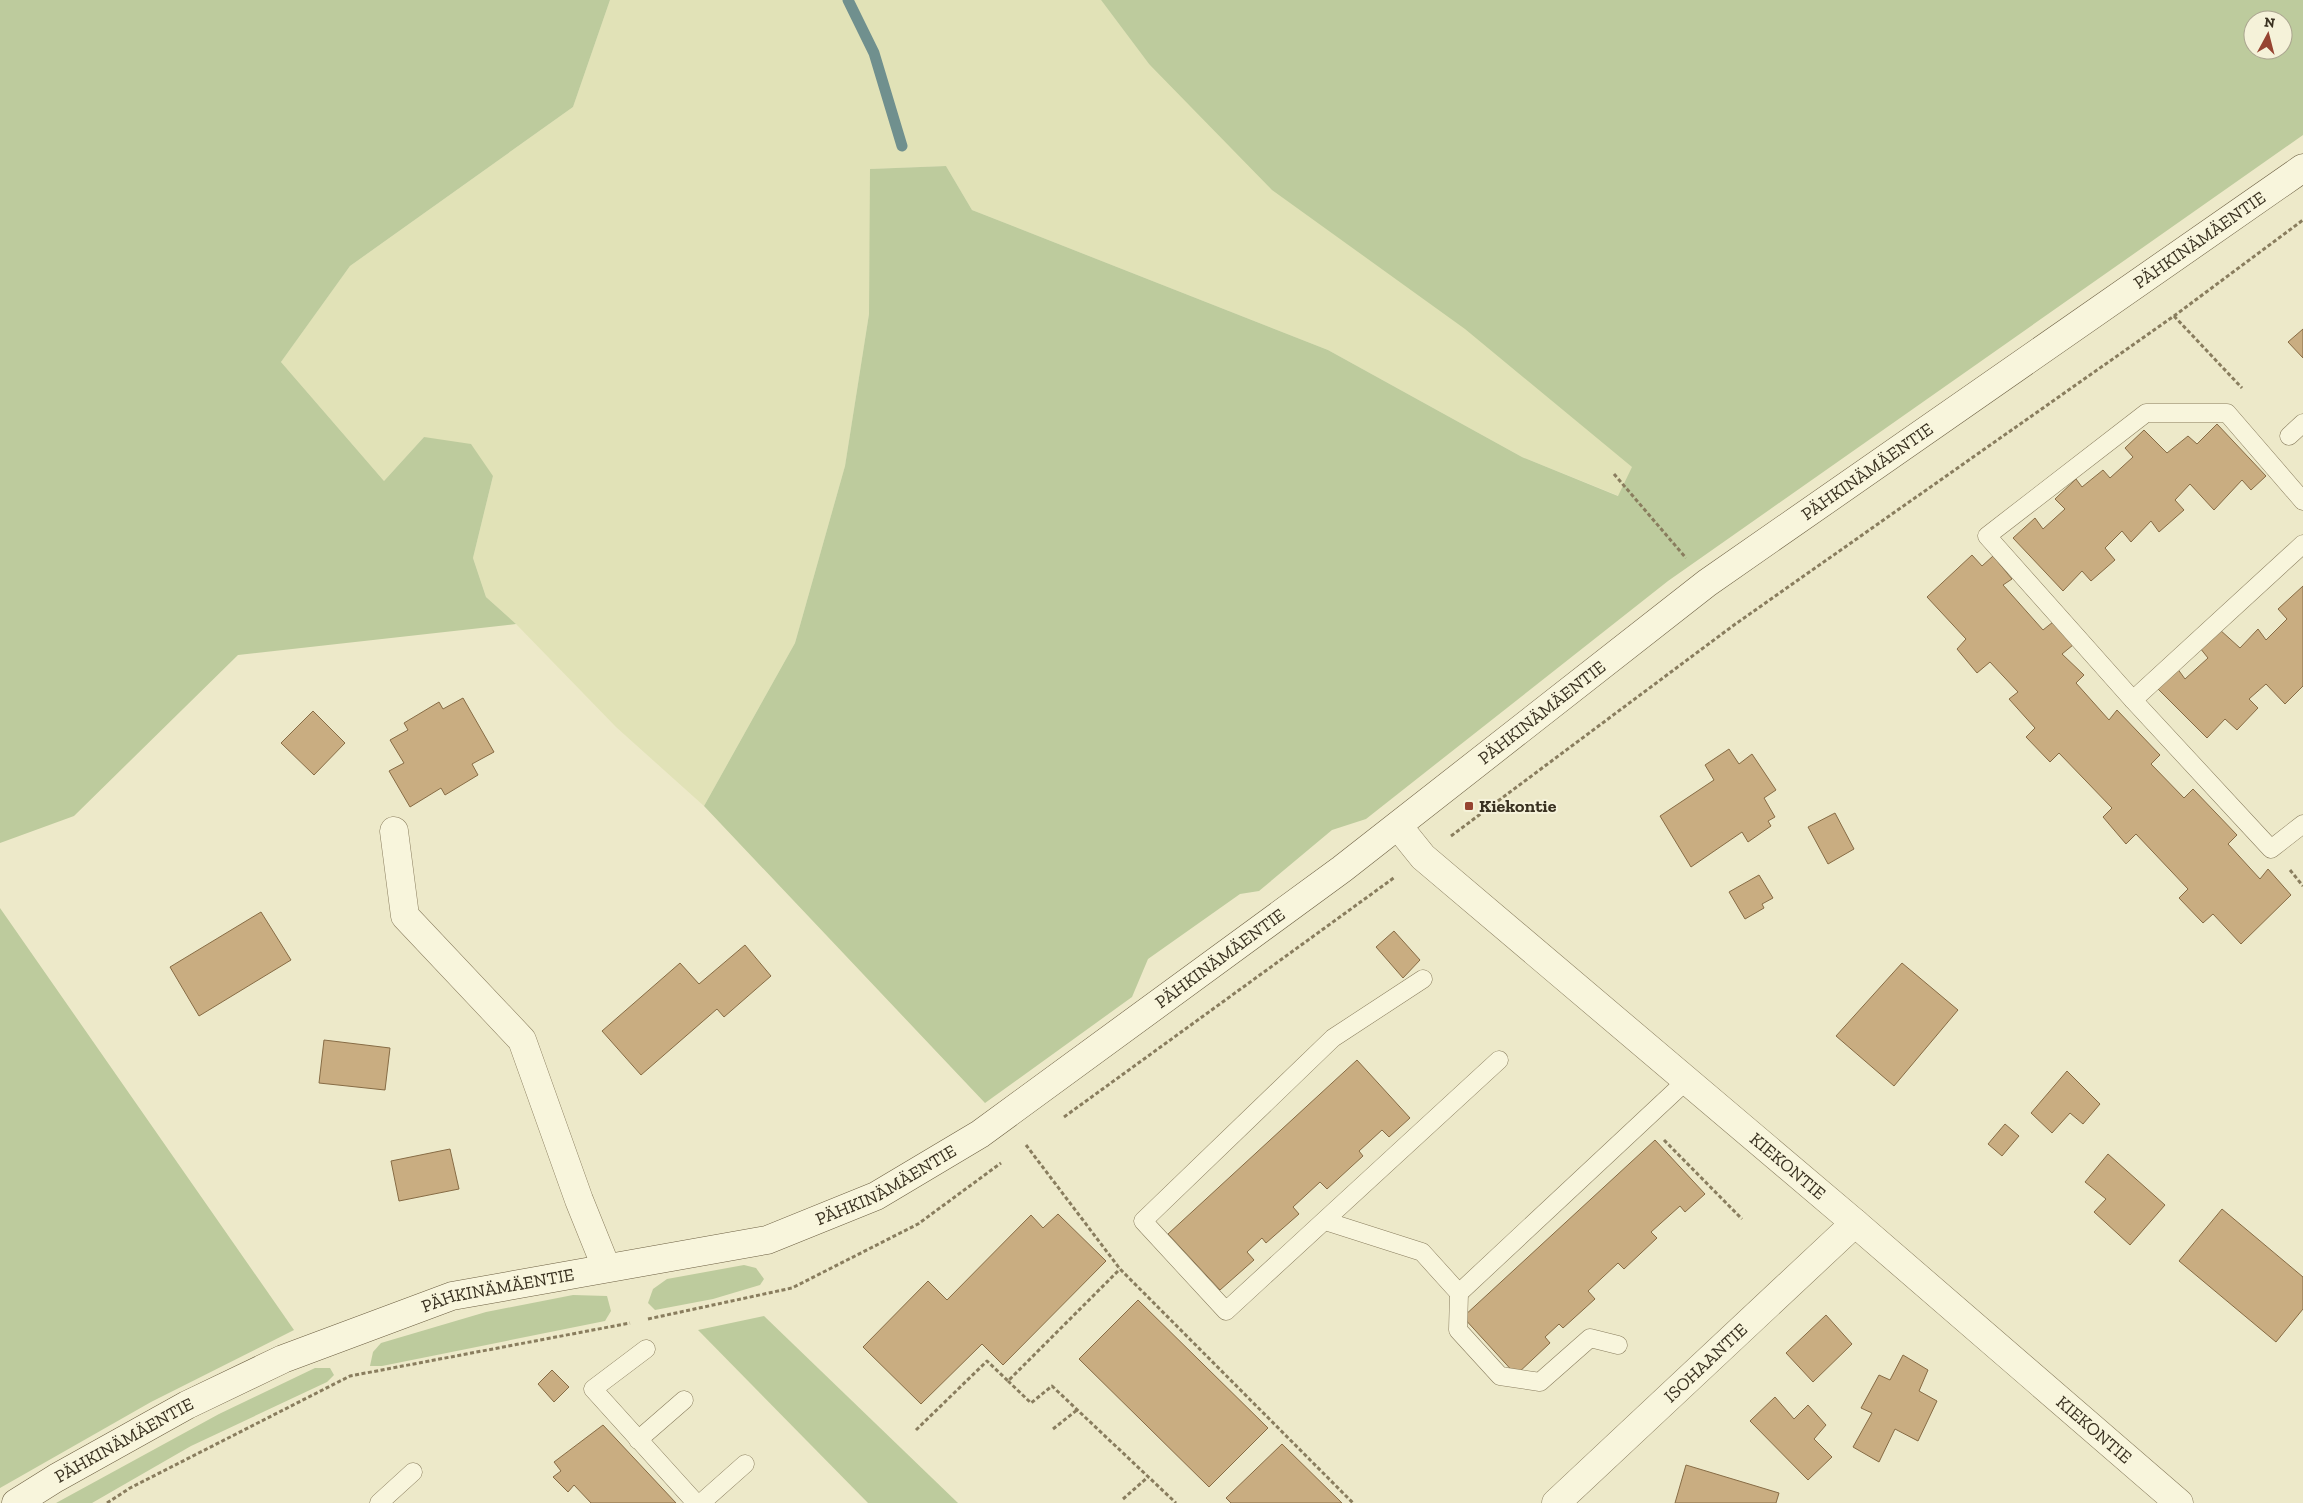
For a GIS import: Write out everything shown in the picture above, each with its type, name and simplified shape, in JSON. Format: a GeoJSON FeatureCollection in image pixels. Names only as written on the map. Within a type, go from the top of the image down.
{"type":"FeatureCollection","features":[{"type":"Feature","properties":{"kind":"street","name":"PÄHKINÄMÄENTIE"},"geometry":{"type":"LineString","coordinates":[[16,1503],[56,1478],[187,1406],[283,1359],[452,1296],[606,1267],[767,1240],[876,1196],[980,1134],[1398,826],[1560,696],[1707,583],[2303,168]]}},
{"type":"Feature","properties":{"kind":"street","name":"KIEKONTIE"},"geometry":{"type":"LineString","coordinates":[[1398,826],[1423,857],[1854,1223],[2179,1503]]}},
{"type":"Feature","properties":{"kind":"street"},"geometry":{"type":"LineString","coordinates":[[394,831],[405,916],[522,1040],[579,1200],[606,1267]]}},
{"type":"Feature","properties":{"kind":"street","name":"ISOHAANTIE"},"geometry":{"type":"LineString","coordinates":[[1556,1503],[1854,1223]]}},
{"type":"Feature","properties":{"kind":"lane"},"geometry":{"type":"LineString","coordinates":[[2303,501],[2227,413],[2146,413],[1987,536],[2133,700],[2271,849],[2303,824]]}},
{"type":"Feature","properties":{"kind":"lane"},"geometry":{"type":"LineString","coordinates":[[2289,436],[2303,423]]}},
{"type":"Feature","properties":{"kind":"lane"},"geometry":{"type":"LineString","coordinates":[[2133,700],[2303,544]]}},
{"type":"Feature","properties":{"kind":"lane"},"geometry":{"type":"LineString","coordinates":[[1423,980],[1333,1038],[1143,1221],[1226,1311],[1499,1060]]}},
{"type":"Feature","properties":{"kind":"lane"},"geometry":{"type":"LineString","coordinates":[[1459,1293],[1686,1081]]}},
{"type":"Feature","properties":{"kind":"lane"},"geometry":{"type":"LineString","coordinates":[[1325,1221],[1422,1252],[1459,1293],[1458,1330],[1500,1376],[1540,1382],[1590,1338],[1618,1345]]}},
{"type":"Feature","properties":{"kind":"lane"},"geometry":{"type":"LineString","coordinates":[[646,1349],[593,1389],[696,1503]]}},
{"type":"Feature","properties":{"kind":"lane"},"geometry":{"type":"LineString","coordinates":[[638,1440],[684,1400]]}},
{"type":"Feature","properties":{"kind":"lane"},"geometry":{"type":"LineString","coordinates":[[701,1503],[745,1464]]}},
{"type":"Feature","properties":{"kind":"lane"},"geometry":{"type":"LineString","coordinates":[[379,1503],[413,1472]]}},
{"type":"Feature","properties":{"kind":"path"},"geometry":{"type":"LineString","coordinates":[[2174,316],[2248,394]]}},
{"type":"Feature","properties":{"kind":"path"},"geometry":{"type":"LineString","coordinates":[[1614,474],[1707,583]]}},
{"type":"Feature","properties":{"kind":"path"},"geometry":{"type":"LineString","coordinates":[[1645,1120],[1742,1219]]}},
{"type":"Feature","properties":{"kind":"path"},"geometry":{"type":"LineString","coordinates":[[1026,1145],[1120,1269],[1354,1503]]}},
{"type":"Feature","properties":{"kind":"path"},"geometry":{"type":"LineString","coordinates":[[1008,1381],[1120,1269]]}},
{"type":"Feature","properties":{"kind":"path"},"geometry":{"type":"LineString","coordinates":[[916,1430],[987,1361],[1031,1403],[1052,1386],[1176,1503]]}},
{"type":"Feature","properties":{"kind":"path"},"geometry":{"type":"LineString","coordinates":[[1053,1429],[1077,1410]]}},
{"type":"Feature","properties":{"kind":"path"},"geometry":{"type":"LineString","coordinates":[[1123,1499],[1148,1477]]}},
{"type":"Feature","properties":{"kind":"green space"},"geometry":{"type":"Polygon","coordinates":[[[0,0],[610,0],[573,107],[350,266],[281,362],[384,481],[424,437],[471,444],[493,476],[473,558],[486,597],[516,624],[238,655],[74,816],[0,843],[0,0]]]}},
{"type":"Feature","properties":{"kind":"green space"},"geometry":{"type":"Polygon","coordinates":[[[610,0],[1101,0],[1149,64],[1633,467],[1619,496],[1522,457],[1328,350],[972,210],[946,166],[871,169],[869,314],[845,466],[795,643],[704,806],[616,727],[516,624],[486,597],[473,558],[493,476],[424,437],[384,481],[281,362],[350,266],[573,107],[610,0]]]}},
{"type":"Feature","properties":{"kind":"green space"},"geometry":{"type":"Polygon","coordinates":[[[1101,0],[2303,0],[2303,135],[1668,581],[1366,819],[1332,830],[1259,891],[1240,894],[1148,959],[1132,997],[985,1103],[704,806],[795,643],[845,466],[869,314],[870,169],[946,166],[972,210],[1328,350],[1522,457],[1618,496],[1632,467],[1465,329],[1272,190],[1149,64],[1101,0]]]}},
{"type":"Feature","properties":{"kind":"green space"},"geometry":{"type":"Polygon","coordinates":[[[0,908],[294,1330],[151,1402],[0,1488],[0,908]]]}},
{"type":"Feature","properties":{"kind":"green space"},"geometry":{"type":"Polygon","coordinates":[[[744,1265],[756,1268],[764,1279],[760,1285],[713,1299],[655,1310],[648,1303],[653,1289],[667,1279],[744,1265]]]}},
{"type":"Feature","properties":{"kind":"green space"},"geometry":{"type":"Polygon","coordinates":[[[573,1295],[607,1296],[611,1311],[605,1321],[382,1366],[370,1366],[373,1352],[381,1343],[486,1312],[573,1295]]]}},
{"type":"Feature","properties":{"kind":"green space"},"geometry":{"type":"Polygon","coordinates":[[[764,1316],[958,1503],[868,1503],[698,1330],[764,1316]]]}},
{"type":"Feature","properties":{"kind":"green space"},"geometry":{"type":"Polygon","coordinates":[[[315,1368],[330,1368],[334,1375],[327,1382],[191,1446],[92,1503],[56,1503],[219,1414],[315,1368]]]}},
{"type":"Feature","properties":{"kind":"building"},"geometry":{"type":"Polygon","coordinates":[[[2303,329],[2303,358],[2288,342],[2303,329]]]}},
{"type":"Feature","properties":{"kind":"building"},"geometry":{"type":"Polygon","coordinates":[[[2217,424],[2266,476],[2251,490],[2242,480],[2214,510],[2190,484],[2175,500],[2184,510],[2159,532],[2151,521],[2131,542],[2122,531],[2105,548],[2115,560],[2091,581],[2082,571],[2063,591],[2013,538],[2035,518],[2043,529],[2065,509],[2055,499],[2076,479],[2082,487],[2103,470],[2110,478],[2133,457],[2125,448],[2144,430],[2167,453],[2188,436],[2197,444],[2217,424]]]}},
{"type":"Feature","properties":{"kind":"building"},"geometry":{"type":"Polygon","coordinates":[[[1972,555],[1982,566],[1993,556],[2012,579],[2003,585],[2043,630],[2053,622],[2073,645],[2062,654],[2084,675],[2076,683],[2109,720],[2117,710],[2160,755],[2151,764],[2184,798],[2193,789],[2237,835],[2228,844],[2260,879],[2268,869],[2291,895],[2241,944],[2213,914],[2203,923],[2179,898],[2188,889],[2136,834],[2126,844],[2103,817],[2112,808],[2059,753],[2050,762],[2026,737],[2035,728],[2009,699],[2018,692],[1990,662],[1977,673],[1957,649],[1966,639],[1927,597],[1972,555]]]}},
{"type":"Feature","properties":{"kind":"building"},"geometry":{"type":"Polygon","coordinates":[[[2303,586],[2303,686],[2285,704],[2266,684],[2249,699],[2258,708],[2237,730],[2225,719],[2207,738],[2157,688],[2177,668],[2185,679],[2208,658],[2200,648],[2219,629],[2240,648],[2258,629],[2266,640],[2287,619],[2278,609],[2303,586]]]}},
{"type":"Feature","properties":{"kind":"building"},"geometry":{"type":"Polygon","coordinates":[[[463,698],[494,752],[472,764],[478,775],[445,795],[441,788],[410,807],[389,771],[404,763],[390,740],[408,730],[404,723],[439,702],[443,709],[463,698]]]}},
{"type":"Feature","properties":{"kind":"building"},"geometry":{"type":"Polygon","coordinates":[[[313,711],[345,743],[314,775],[281,743],[313,711]]]}},
{"type":"Feature","properties":{"kind":"building"},"geometry":{"type":"Polygon","coordinates":[[[1729,749],[1739,764],[1752,754],[1776,790],[1764,798],[1775,817],[1768,821],[1771,826],[1748,842],[1742,832],[1691,867],[1660,816],[1714,780],[1705,765],[1729,749]]]}},
{"type":"Feature","properties":{"kind":"building"},"geometry":{"type":"Polygon","coordinates":[[[1835,813],[1854,849],[1828,864],[1808,827],[1835,813]]]}},
{"type":"Feature","properties":{"kind":"building"},"geometry":{"type":"Polygon","coordinates":[[[1759,875],[1773,898],[1762,904],[1764,908],[1745,919],[1729,892],[1759,875]]]}},
{"type":"Feature","properties":{"kind":"building"},"geometry":{"type":"Polygon","coordinates":[[[261,912],[291,960],[199,1016],[170,967],[261,912]]]}},
{"type":"Feature","properties":{"kind":"building"},"geometry":{"type":"Polygon","coordinates":[[[1394,931],[1420,960],[1403,978],[1376,947],[1394,931]]]}},
{"type":"Feature","properties":{"kind":"building"},"geometry":{"type":"Polygon","coordinates":[[[745,945],[771,976],[724,1017],[717,1009],[641,1075],[602,1031],[680,963],[699,984],[745,945]]]}},
{"type":"Feature","properties":{"kind":"building"},"geometry":{"type":"Polygon","coordinates":[[[1902,963],[1958,1010],[1894,1086],[1836,1036],[1902,963]]]}},
{"type":"Feature","properties":{"kind":"building"},"geometry":{"type":"Polygon","coordinates":[[[324,1040],[390,1048],[385,1090],[319,1083],[324,1040]]]}},
{"type":"Feature","properties":{"kind":"building"},"geometry":{"type":"Polygon","coordinates":[[[1357,1060],[1410,1118],[1389,1137],[1382,1130],[1359,1151],[1363,1156],[1327,1189],[1320,1182],[1293,1207],[1299,1214],[1266,1243],[1262,1238],[1247,1252],[1254,1260],[1220,1290],[1168,1234],[1357,1060]]]}},
{"type":"Feature","properties":{"kind":"building"},"geometry":{"type":"Polygon","coordinates":[[[2067,1071],[2100,1104],[2083,1124],[2070,1113],[2052,1133],[2031,1113],[2067,1071]]]}},
{"type":"Feature","properties":{"kind":"building"},"geometry":{"type":"Polygon","coordinates":[[[2005,1124],[2019,1136],[2002,1156],[1988,1144],[2005,1124]]]}},
{"type":"Feature","properties":{"kind":"building"},"geometry":{"type":"Polygon","coordinates":[[[1655,1140],[1705,1194],[1685,1212],[1680,1206],[1651,1232],[1657,1238],[1624,1269],[1618,1263],[1588,1291],[1595,1299],[1563,1328],[1559,1324],[1545,1337],[1550,1343],[1516,1375],[1463,1317],[1655,1140]]]}},
{"type":"Feature","properties":{"kind":"building"},"geometry":{"type":"Polygon","coordinates":[[[450,1149],[459,1189],[399,1201],[391,1161],[450,1149]]]}},
{"type":"Feature","properties":{"kind":"building"},"geometry":{"type":"Polygon","coordinates":[[[2108,1154],[2165,1205],[2130,1245],[2094,1212],[2106,1199],[2085,1182],[2108,1154]]]}},
{"type":"Feature","properties":{"kind":"building"},"geometry":{"type":"Polygon","coordinates":[[[2222,1209],[2303,1277],[2303,1309],[2276,1342],[2179,1261],[2222,1209]]]}},
{"type":"Feature","properties":{"kind":"building"},"geometry":{"type":"Polygon","coordinates":[[[1058,1214],[1106,1261],[1003,1365],[982,1344],[921,1404],[863,1347],[928,1281],[947,1300],[1031,1215],[1043,1228],[1058,1214]]]}},
{"type":"Feature","properties":{"kind":"building"},"geometry":{"type":"Polygon","coordinates":[[[1138,1300],[1268,1428],[1209,1487],[1079,1359],[1138,1300]]]}},
{"type":"Feature","properties":{"kind":"building"},"geometry":{"type":"Polygon","coordinates":[[[1826,1315],[1852,1344],[1813,1382],[1786,1353],[1826,1315]]]}},
{"type":"Feature","properties":{"kind":"building"},"geometry":{"type":"Polygon","coordinates":[[[1903,1355],[1928,1370],[1919,1391],[1937,1401],[1918,1441],[1895,1429],[1879,1462],[1853,1447],[1872,1413],[1861,1408],[1879,1375],[1890,1380],[1903,1355]]]}},
{"type":"Feature","properties":{"kind":"building"},"geometry":{"type":"Polygon","coordinates":[[[552,1370],[569,1387],[554,1402],[538,1384],[552,1370]]]}},
{"type":"Feature","properties":{"kind":"building"},"geometry":{"type":"Polygon","coordinates":[[[1775,1397],[1794,1419],[1808,1405],[1826,1425],[1814,1439],[1832,1457],[1808,1480],[1750,1421],[1775,1397]]]}},
{"type":"Feature","properties":{"kind":"building"},"geometry":{"type":"Polygon","coordinates":[[[603,1425],[676,1503],[591,1503],[574,1485],[568,1492],[553,1477],[561,1471],[554,1462],[603,1425]]]}},
{"type":"Feature","properties":{"kind":"building"},"geometry":{"type":"Polygon","coordinates":[[[1282,1444],[1342,1503],[1231,1503],[1226,1498],[1282,1444]]]}},
{"type":"Feature","properties":{"kind":"building"},"geometry":{"type":"Polygon","coordinates":[[[1686,1465],[1779,1493],[1776,1503],[1675,1503],[1686,1465]]]}},
{"type":"Feature","properties":{"kind":"waterway"},"geometry":{"type":"LineString","coordinates":[[848,0],[874,53],[902,146]]}},
{"type":"Feature","properties":{"kind":"place","name":"Kiekontie"},"geometry":{"type":"Point","coordinates":[1469,806]}}]}
